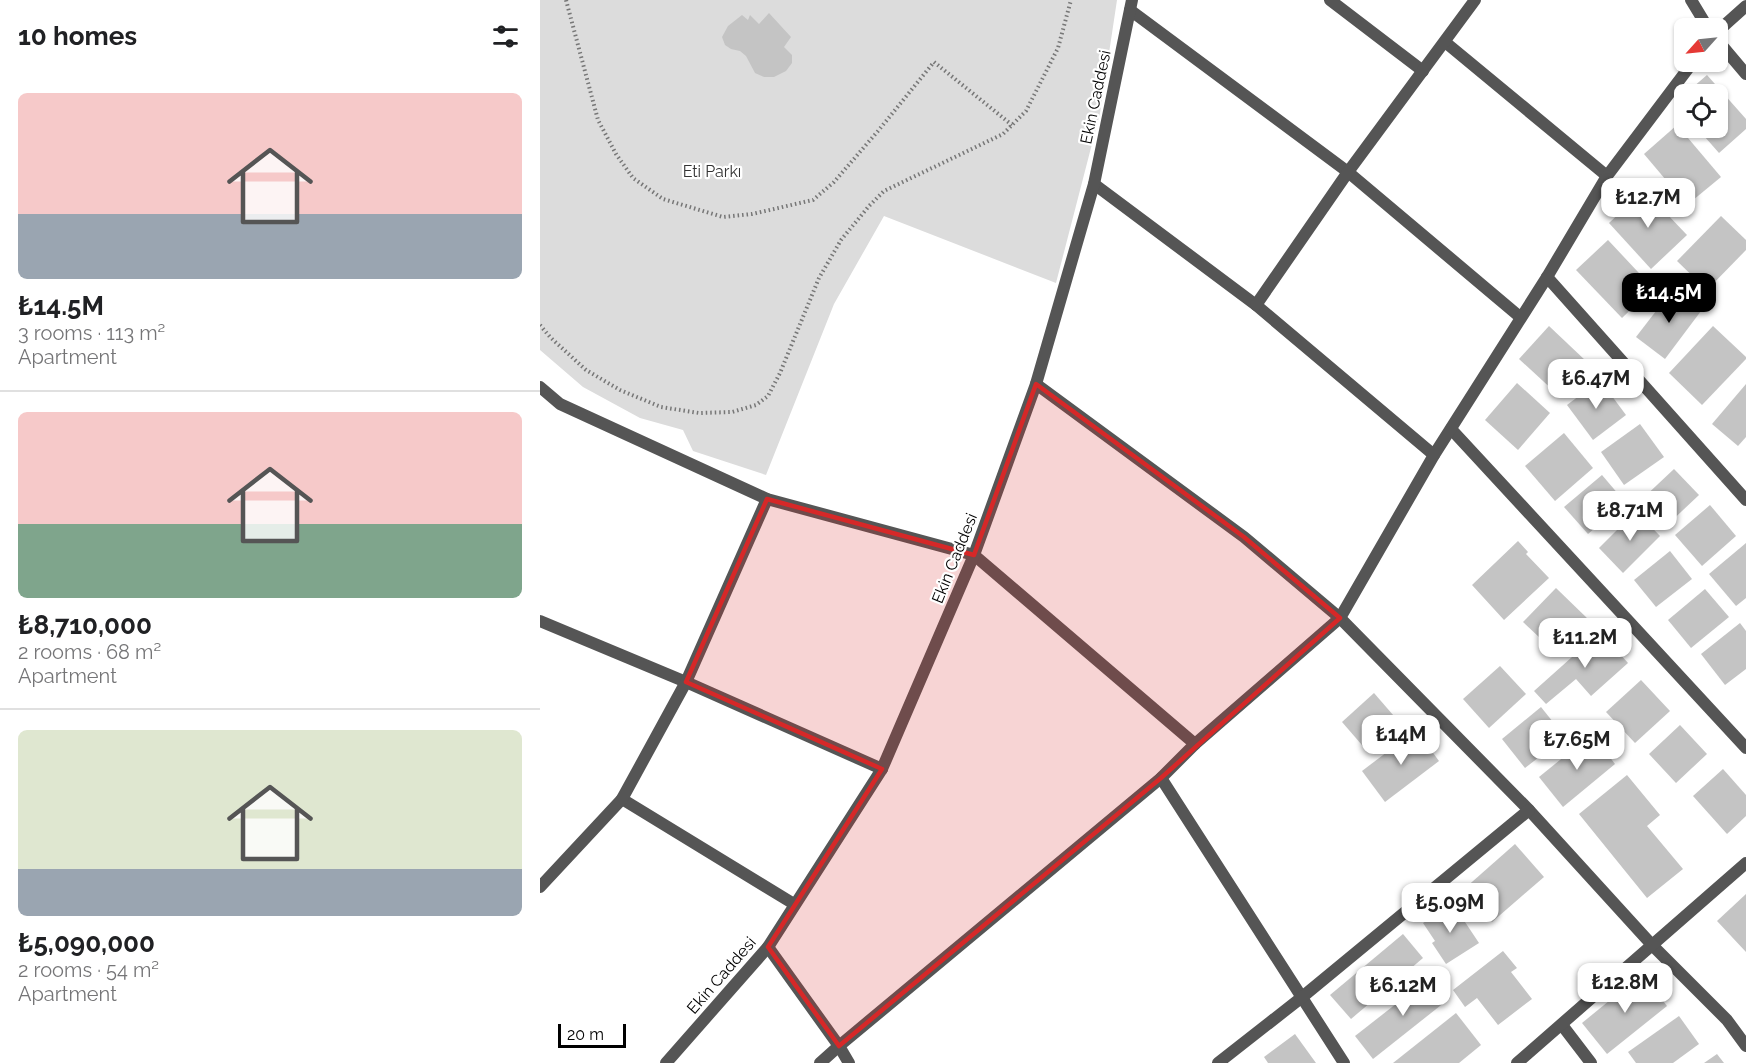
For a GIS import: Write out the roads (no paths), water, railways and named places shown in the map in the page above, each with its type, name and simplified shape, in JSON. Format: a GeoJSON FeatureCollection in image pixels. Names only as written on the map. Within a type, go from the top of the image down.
{"type":"FeatureCollection","features":[{"type":"Feature","properties":{"kind":"street"},"geometry":{"type":"LineString","coordinates":[[1330,0],[1423,72]]}},
{"type":"Feature","properties":{"kind":"street"},"geometry":{"type":"LineString","coordinates":[[1256,305],[1348,172],[1475,0]]}},
{"type":"Feature","properties":{"kind":"street"},"geometry":{"type":"LineString","coordinates":[[1691,0],[1702,18]]}},
{"type":"Feature","properties":{"kind":"street"},"geometry":{"type":"LineString","coordinates":[[1131,5],[1348,172],[1520,317]]}},
{"type":"Feature","properties":{"kind":"street","name":"Ekin Caddesi"},"geometry":{"type":"LineString","coordinates":[[666,1063],[768,947],[882,769],[974,555],[1036,384],[1094,184],[1131,5]]}},
{"type":"Feature","properties":{"kind":"street"},"geometry":{"type":"LineString","coordinates":[[1728,22],[1746,6]]}},
{"type":"Feature","properties":{"kind":"street"},"geometry":{"type":"LineString","coordinates":[[1445,42],[1606,177]]}},
{"type":"Feature","properties":{"kind":"street"},"geometry":{"type":"LineString","coordinates":[[1728,53],[1746,74]]}},
{"type":"Feature","properties":{"kind":"street"},"geometry":{"type":"LineString","coordinates":[[820,1063],[1161,778],[1195,744],[1340,618],[1434,455],[1606,177],[1685,72]]}},
{"type":"Feature","properties":{"kind":"street"},"geometry":{"type":"LineString","coordinates":[[1094,184],[1256,305],[1434,455]]}},
{"type":"Feature","properties":{"kind":"street"},"geometry":{"type":"LineString","coordinates":[[1546,277],[1746,500]]}},
{"type":"Feature","properties":{"kind":"street"},"geometry":{"type":"LineString","coordinates":[[1036,384],[1244,537],[1340,618],[1529,810],[1652,945],[1727,1020],[1746,1046]]}},
{"type":"Feature","properties":{"kind":"street"},"geometry":{"type":"LineString","coordinates":[[540,387],[560,404],[767,500],[974,555],[1195,744]]}},
{"type":"Feature","properties":{"kind":"street"},"geometry":{"type":"LineString","coordinates":[[1451,429],[1746,748]]}},
{"type":"Feature","properties":{"kind":"street"},"geometry":{"type":"LineString","coordinates":[[541,884],[622,799],[686,682],[767,500]]}},
{"type":"Feature","properties":{"kind":"street"},"geometry":{"type":"LineString","coordinates":[[540,621],[686,682],[882,769]]}},
{"type":"Feature","properties":{"kind":"street"},"geometry":{"type":"LineString","coordinates":[[1161,778],[1344,1063]]}},
{"type":"Feature","properties":{"kind":"street"},"geometry":{"type":"LineString","coordinates":[[622,799],[795,904]]}},
{"type":"Feature","properties":{"kind":"street"},"geometry":{"type":"LineString","coordinates":[[1218,1063],[1301,998],[1529,810]]}},
{"type":"Feature","properties":{"kind":"street"},"geometry":{"type":"LineString","coordinates":[[1517,1063],[1746,863]]}},
{"type":"Feature","properties":{"kind":"street"},"geometry":{"type":"LineString","coordinates":[[768,947],[849,1063]]}},
{"type":"Feature","properties":{"kind":"street"},"geometry":{"type":"LineString","coordinates":[[1562,1025],[1591,1063]]}},
{"type":"Feature","properties":{"kind":"park label","name":"Eti Parkı"},"geometry":{"type":"Point","coordinates":[712,171]}}]}
